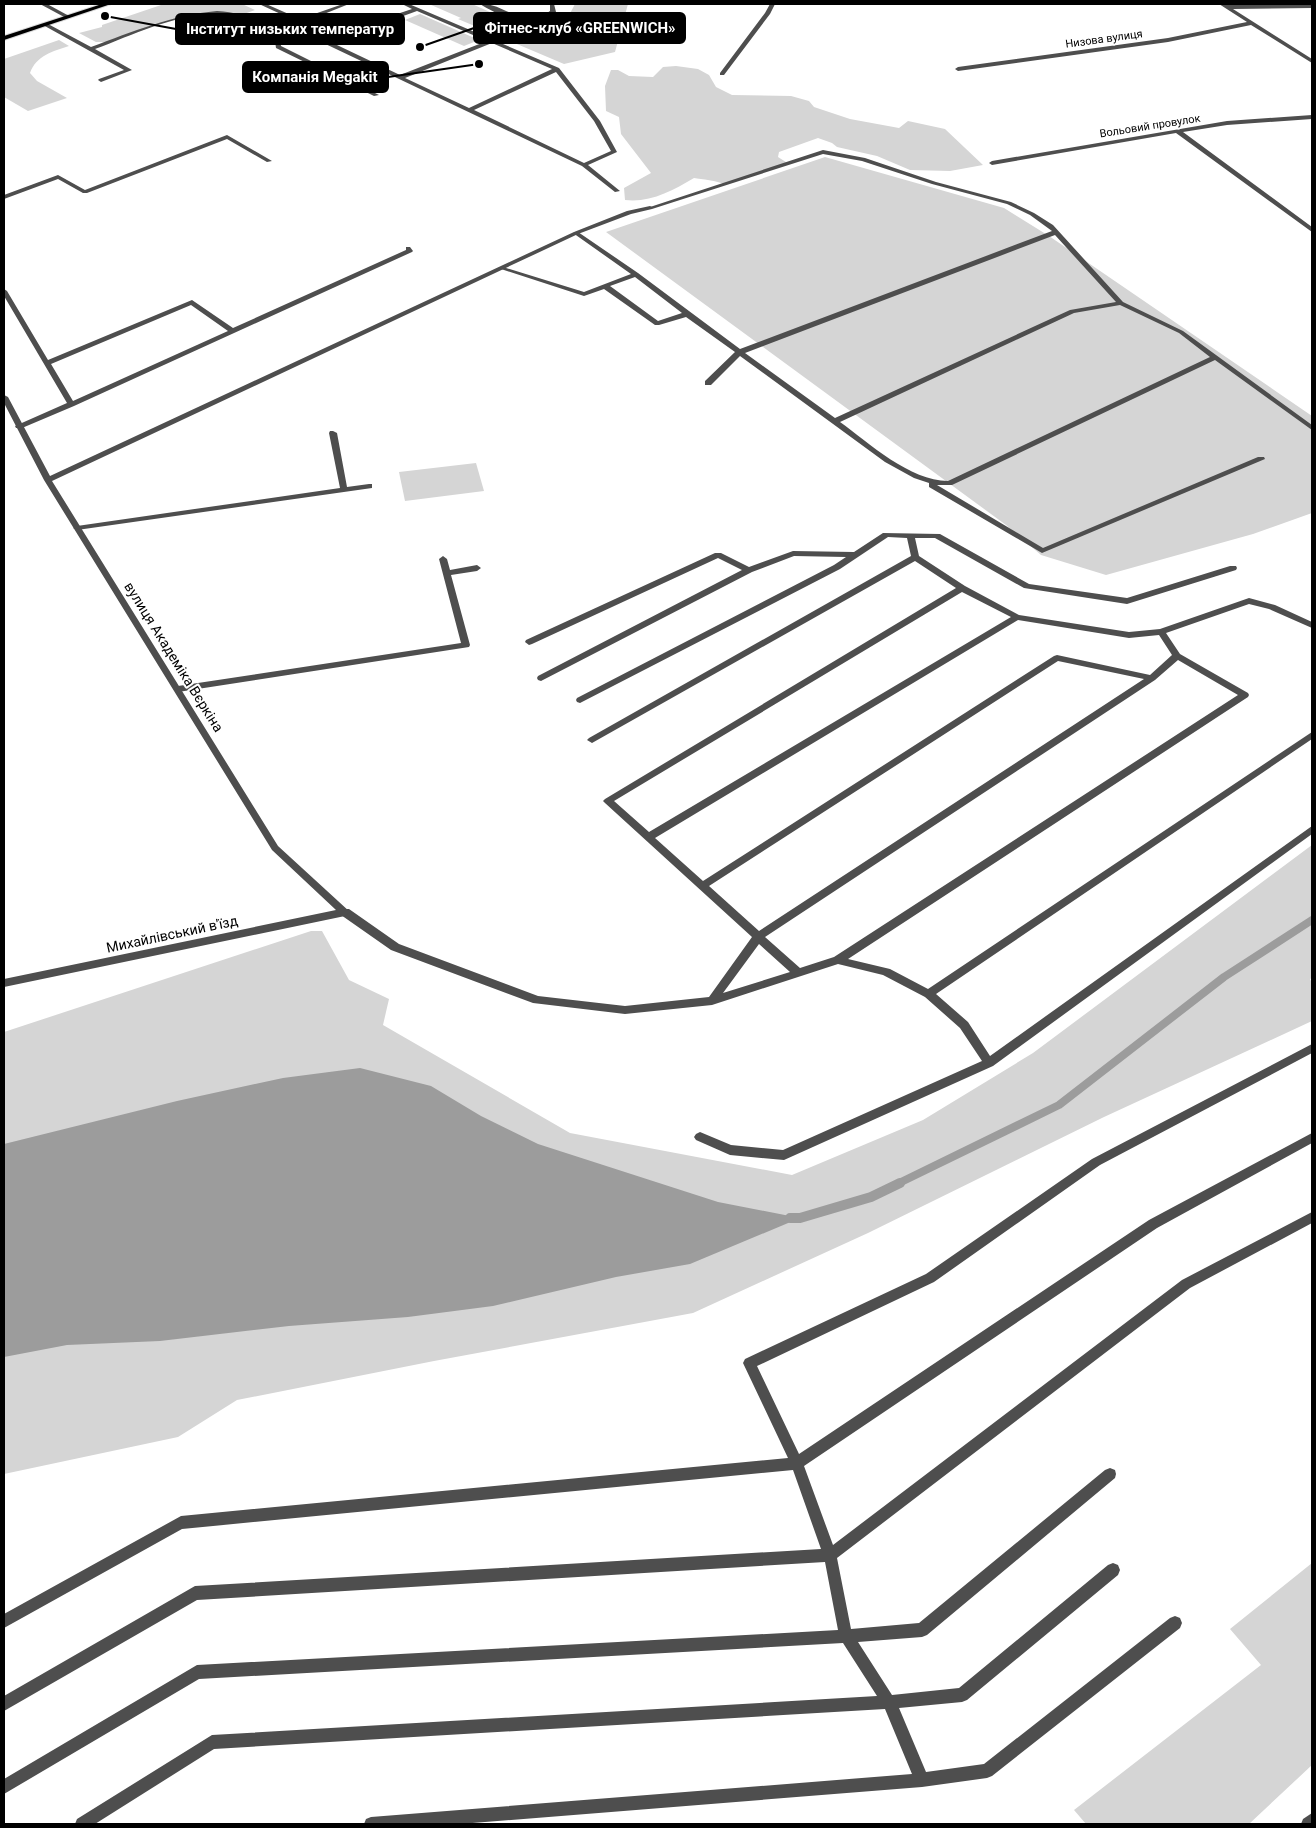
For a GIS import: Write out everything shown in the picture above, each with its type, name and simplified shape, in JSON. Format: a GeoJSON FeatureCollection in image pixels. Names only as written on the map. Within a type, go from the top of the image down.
{"type":"FeatureCollection","features":[{"type":"Feature","properties":{"kind":"main road"},"geometry":{"type":"LineString","coordinates":[[4,38],[108,4]]}},
{"type":"Feature","properties":{"kind":"street"},"geometry":{"type":"LineString","coordinates":[[43,4],[68,17]]}},
{"type":"Feature","properties":{"kind":"street"},"geometry":{"type":"LineString","coordinates":[[262,4],[300,21],[314,35],[465,110],[584,165],[617,191]]}},
{"type":"Feature","properties":{"kind":"street"},"geometry":{"type":"LineString","coordinates":[[300,21],[347,4]]}},
{"type":"Feature","properties":{"kind":"street"},"geometry":{"type":"LineString","coordinates":[[405,4],[557,70],[597,120],[614,152],[584,165]]}},
{"type":"Feature","properties":{"kind":"street"},"geometry":{"type":"LineString","coordinates":[[483,4],[515,17],[529,19],[550,15],[553,12],[552,4]]}},
{"type":"Feature","properties":{"kind":"street"},"geometry":{"type":"LineString","coordinates":[[722,74],[768,13],[772,4]]}},
{"type":"Feature","properties":{"kind":"street"},"geometry":{"type":"LineString","coordinates":[[1225,5],[1312,6]]}},
{"type":"Feature","properties":{"kind":"street"},"geometry":{"type":"LineString","coordinates":[[1225,5],[1312,61]]}},
{"type":"Feature","properties":{"kind":"street"},"geometry":{"type":"LineString","coordinates":[[314,35],[361,17],[395,17],[418,9]]}},
{"type":"Feature","properties":{"kind":"street"},"geometry":{"type":"LineString","coordinates":[[91,49],[188,16],[208,13],[237,14],[277,33],[278,47],[376,94]]}},
{"type":"Feature","properties":{"kind":"street","name":"Низова вулиця"},"geometry":{"type":"LineString","coordinates":[[958,70],[1168,40],[1253,23]]}},
{"type":"Feature","properties":{"kind":"street"},"geometry":{"type":"LineString","coordinates":[[46,25],[129,70],[101,80]]}},
{"type":"Feature","properties":{"kind":"street"},"geometry":{"type":"LineString","coordinates":[[401,77],[492,41]]}},
{"type":"Feature","properties":{"kind":"street"},"geometry":{"type":"LineString","coordinates":[[465,110],[557,70]]}},
{"type":"Feature","properties":{"kind":"street","name":"Вольовий провулок"},"geometry":{"type":"LineString","coordinates":[[992,163],[1177,131],[1227,124],[1312,117]]}},
{"type":"Feature","properties":{"kind":"street"},"geometry":{"type":"LineString","coordinates":[[1177,131],[1312,230]]}},
{"type":"Feature","properties":{"kind":"street"},"geometry":{"type":"LineString","coordinates":[[4,198],[58,177],[85,192],[227,137],[269,161]]}},
{"type":"Feature","properties":{"kind":"street"},"geometry":{"type":"LineString","coordinates":[[48,480],[576,233],[629,212],[650,208],[824,152],[863,159],[934,183],[1009,203],[1032,214],[1056,232],[1121,303],[1180,332],[1312,428]]}},
{"type":"Feature","properties":{"kind":"street"},"geometry":{"type":"LineString","coordinates":[[708,383],[740,352],[1056,232]]}},
{"type":"Feature","properties":{"kind":"street"},"geometry":{"type":"LineString","coordinates":[[576,233],[636,274],[687,314],[888,460],[1042,551],[1261,459]]}},
{"type":"Feature","properties":{"kind":"street"},"geometry":{"type":"LineString","coordinates":[[19,426],[410,250],[408,248]]}},
{"type":"Feature","properties":{"kind":"street"},"geometry":{"type":"LineString","coordinates":[[501,268],[584,294],[636,274]]}},
{"type":"Feature","properties":{"kind":"street"},"geometry":{"type":"LineString","coordinates":[[605,286],[657,324],[687,314]]}},
{"type":"Feature","properties":{"kind":"street"},"geometry":{"type":"LineString","coordinates":[[4,291],[71,404]]}},
{"type":"Feature","properties":{"kind":"street"},"geometry":{"type":"LineString","coordinates":[[46,363],[192,302],[233,331]]}},
{"type":"Feature","properties":{"kind":"street"},"geometry":{"type":"LineString","coordinates":[[835,421],[1072,311],[1121,303]]}},
{"type":"Feature","properties":{"kind":"street"},"geometry":{"type":"LineString","coordinates":[[920,478],[934,483],[949,483],[1215,357]]}},
{"type":"Feature","properties":{"kind":"street","name":"вулиця Академіка Вєркіна"},"geometry":{"type":"LineString","coordinates":[[4,397],[48,480],[275,848],[345,912],[395,946],[537,1000],[625,1010],[712,1001],[838,960],[1245,695],[1177,656]]}},
{"type":"Feature","properties":{"kind":"street"},"geometry":{"type":"LineString","coordinates":[[333,433],[344,490]]}},
{"type":"Feature","properties":{"kind":"street"},"geometry":{"type":"LineString","coordinates":[[77,528],[369,486]]}},
{"type":"Feature","properties":{"kind":"street"},"geometry":{"type":"LineString","coordinates":[[580,700],[837,567],[886,535],[937,536],[1027,586],[1127,601],[1233,568]]}},
{"type":"Feature","properties":{"kind":"street"},"geometry":{"type":"LineString","coordinates":[[911,536],[915,557],[962,588],[1017,617],[1129,635],[1161,632],[1249,601],[1272,607],[1312,624]]}},
{"type":"Feature","properties":{"kind":"street"},"geometry":{"type":"LineString","coordinates":[[541,678],[749,570],[793,553],[856,555]]}},
{"type":"Feature","properties":{"kind":"street"},"geometry":{"type":"LineString","coordinates":[[529,642],[718,555],[749,570]]}},
{"type":"Feature","properties":{"kind":"street"},"geometry":{"type":"LineString","coordinates":[[592,740],[915,557]]}},
{"type":"Feature","properties":{"kind":"street"},"geometry":{"type":"LineString","coordinates":[[178,689],[466,645],[443,559]]}},
{"type":"Feature","properties":{"kind":"street"},"geometry":{"type":"LineString","coordinates":[[447,573],[477,568]]}},
{"type":"Feature","properties":{"kind":"street"},"geometry":{"type":"LineString","coordinates":[[798,973],[608,801],[962,588]]}},
{"type":"Feature","properties":{"kind":"street"},"geometry":{"type":"LineString","coordinates":[[648,838],[1017,617]]}},
{"type":"Feature","properties":{"kind":"street"},"geometry":{"type":"LineString","coordinates":[[712,1001],[758,937],[1152,678],[1177,656],[1161,632]]}},
{"type":"Feature","properties":{"kind":"street"},"geometry":{"type":"LineString","coordinates":[[702,886],[1057,658],[1152,678]]}},
{"type":"Feature","properties":{"kind":"street"},"geometry":{"type":"LineString","coordinates":[[929,994],[1312,735]]}},
{"type":"Feature","properties":{"kind":"street"},"geometry":{"type":"LineString","coordinates":[[700,1137],[730,1150],[784,1155],[990,1063],[1312,829]]}},
{"type":"Feature","properties":{"kind":"street","name":"Михайлівський в'їзд"},"geometry":{"type":"LineString","coordinates":[[4,981],[345,912]]}},
{"type":"Feature","properties":{"kind":"street"},"geometry":{"type":"LineString","coordinates":[[838,960],[886,972],[929,994],[964,1025],[990,1063]]}},
{"type":"Feature","properties":{"kind":"street"},"geometry":{"type":"LineString","coordinates":[[922,1780],[889,1702],[846,1636],[830,1554],[797,1463],[749,1362],[930,1278],[1096,1162],[1312,1048]]}},
{"type":"Feature","properties":{"kind":"street"},"geometry":{"type":"LineString","coordinates":[[4,1622],[181,1523],[797,1463],[1153,1224],[1312,1138]]}},
{"type":"Feature","properties":{"kind":"street"},"geometry":{"type":"LineString","coordinates":[[4,1704],[195,1593],[830,1554],[1186,1284],[1312,1217]]}},
{"type":"Feature","properties":{"kind":"street"},"geometry":{"type":"LineString","coordinates":[[4,1787],[197,1672],[846,1636],[922,1630],[1110,1474]]}},
{"type":"Feature","properties":{"kind":"street"},"geometry":{"type":"LineString","coordinates":[[82,1824],[212,1742],[889,1702],[962,1695],[1113,1570]]}},
{"type":"Feature","properties":{"kind":"street"},"geometry":{"type":"LineString","coordinates":[[371,1824],[922,1780],[987,1771],[1175,1623]]}},
{"type":"Feature","properties":{"kind":"street"},"geometry":{"type":"LineString","coordinates":[[1308,1824],[1312,1820]]}},
{"type":"Feature","properties":{"kind":"shaded area"},"geometry":{"type":"Polygon","coordinates":[[[164,4],[242,4],[255,10],[197,31],[174,19],[108,42],[96,42],[79,33],[102,27],[102,25],[164,4]]]}},
{"type":"Feature","properties":{"kind":"shaded area"},"geometry":{"type":"Polygon","coordinates":[[[429,4],[472,4],[517,24],[565,23],[575,4],[628,4],[615,52],[564,64],[458,19],[461,18],[429,4]]]}},
{"type":"Feature","properties":{"kind":"shaded area"},"geometry":{"type":"Polygon","coordinates":[[[420,14],[479,40],[464,46],[405,20],[420,14]]]}},
{"type":"Feature","properties":{"kind":"shaded area"},"geometry":{"type":"Polygon","coordinates":[[[59,40],[69,46],[51,52],[41,58],[36,62],[30,73],[37,81],[67,98],[28,111],[4,97],[4,59],[59,40]]]}},
{"type":"Feature","properties":{"kind":"shaded area"},"geometry":{"type":"Polygon","coordinates":[[[676,66],[698,69],[709,75],[716,87],[732,95],[791,96],[809,101],[814,107],[850,119],[899,128],[908,121],[945,129],[983,165],[950,171],[910,170],[877,156],[837,147],[818,138],[779,152],[778,157],[789,164],[724,184],[694,178],[652,198],[625,200],[624,188],[651,173],[621,134],[619,117],[606,111],[605,86],[611,70],[618,70],[629,76],[653,77],[663,67],[676,66]]]}},
{"type":"Feature","properties":{"kind":"shaded area"},"geometry":{"type":"Polygon","coordinates":[[[825,157],[1004,208],[1049,236],[1312,416],[1312,513],[1253,534],[1106,575],[1041,555],[1006,525],[606,232],[825,157]]]}},
{"type":"Feature","properties":{"kind":"shaded area"},"geometry":{"type":"Polygon","coordinates":[[[476,463],[484,491],[405,501],[399,472],[476,463]]]}},
{"type":"Feature","properties":{"kind":"shaded area"},"geometry":{"type":"Polygon","coordinates":[[[1312,845],[1312,978],[1310,979],[1312,983],[1312,1021],[1104,1117],[868,1233],[693,1313],[237,1400],[178,1437],[4,1474],[4,1032],[311,931],[322,931],[349,980],[389,999],[383,1025],[570,1133],[792,1175],[923,1120],[1033,1053],[1312,845]]]}},
{"type":"Feature","properties":{"kind":"shaded area"},"geometry":{"type":"Polygon","coordinates":[[[360,1068],[431,1086],[481,1116],[538,1144],[718,1202],[800,1218],[690,1264],[616,1277],[493,1306],[408,1317],[289,1326],[160,1341],[67,1345],[4,1357],[4,1144],[177,1101],[283,1078],[360,1068]]]}},
{"type":"Feature","properties":{"kind":"shaded area"},"geometry":{"type":"Polygon","coordinates":[[[1312,1563],[1312,1765],[1249,1824],[1086,1824],[1074,1810],[1261,1665],[1230,1629],[1312,1563]]]}},
{"type":"Feature","properties":{"kind":"waterway"},"geometry":{"type":"LineString","coordinates":[[897,1184],[1059,1105],[1224,977],[1312,920]]}},
{"type":"Feature","properties":{"kind":"waterway"},"geometry":{"type":"LineString","coordinates":[[790,1218],[800,1218],[871,1197],[900,1183]]}},
{"type":"Feature","properties":{"kind":"place","name":"Інститут низьких температур"},"geometry":{"type":"Point","coordinates":[105,16]}},
{"type":"Feature","properties":{"kind":"place","name":"Фітнес-клуб «GREENWICH»"},"geometry":{"type":"Point","coordinates":[420,47]}},
{"type":"Feature","properties":{"kind":"place","name":"Компанія Megakit"},"geometry":{"type":"Point","coordinates":[479,64]}}]}
